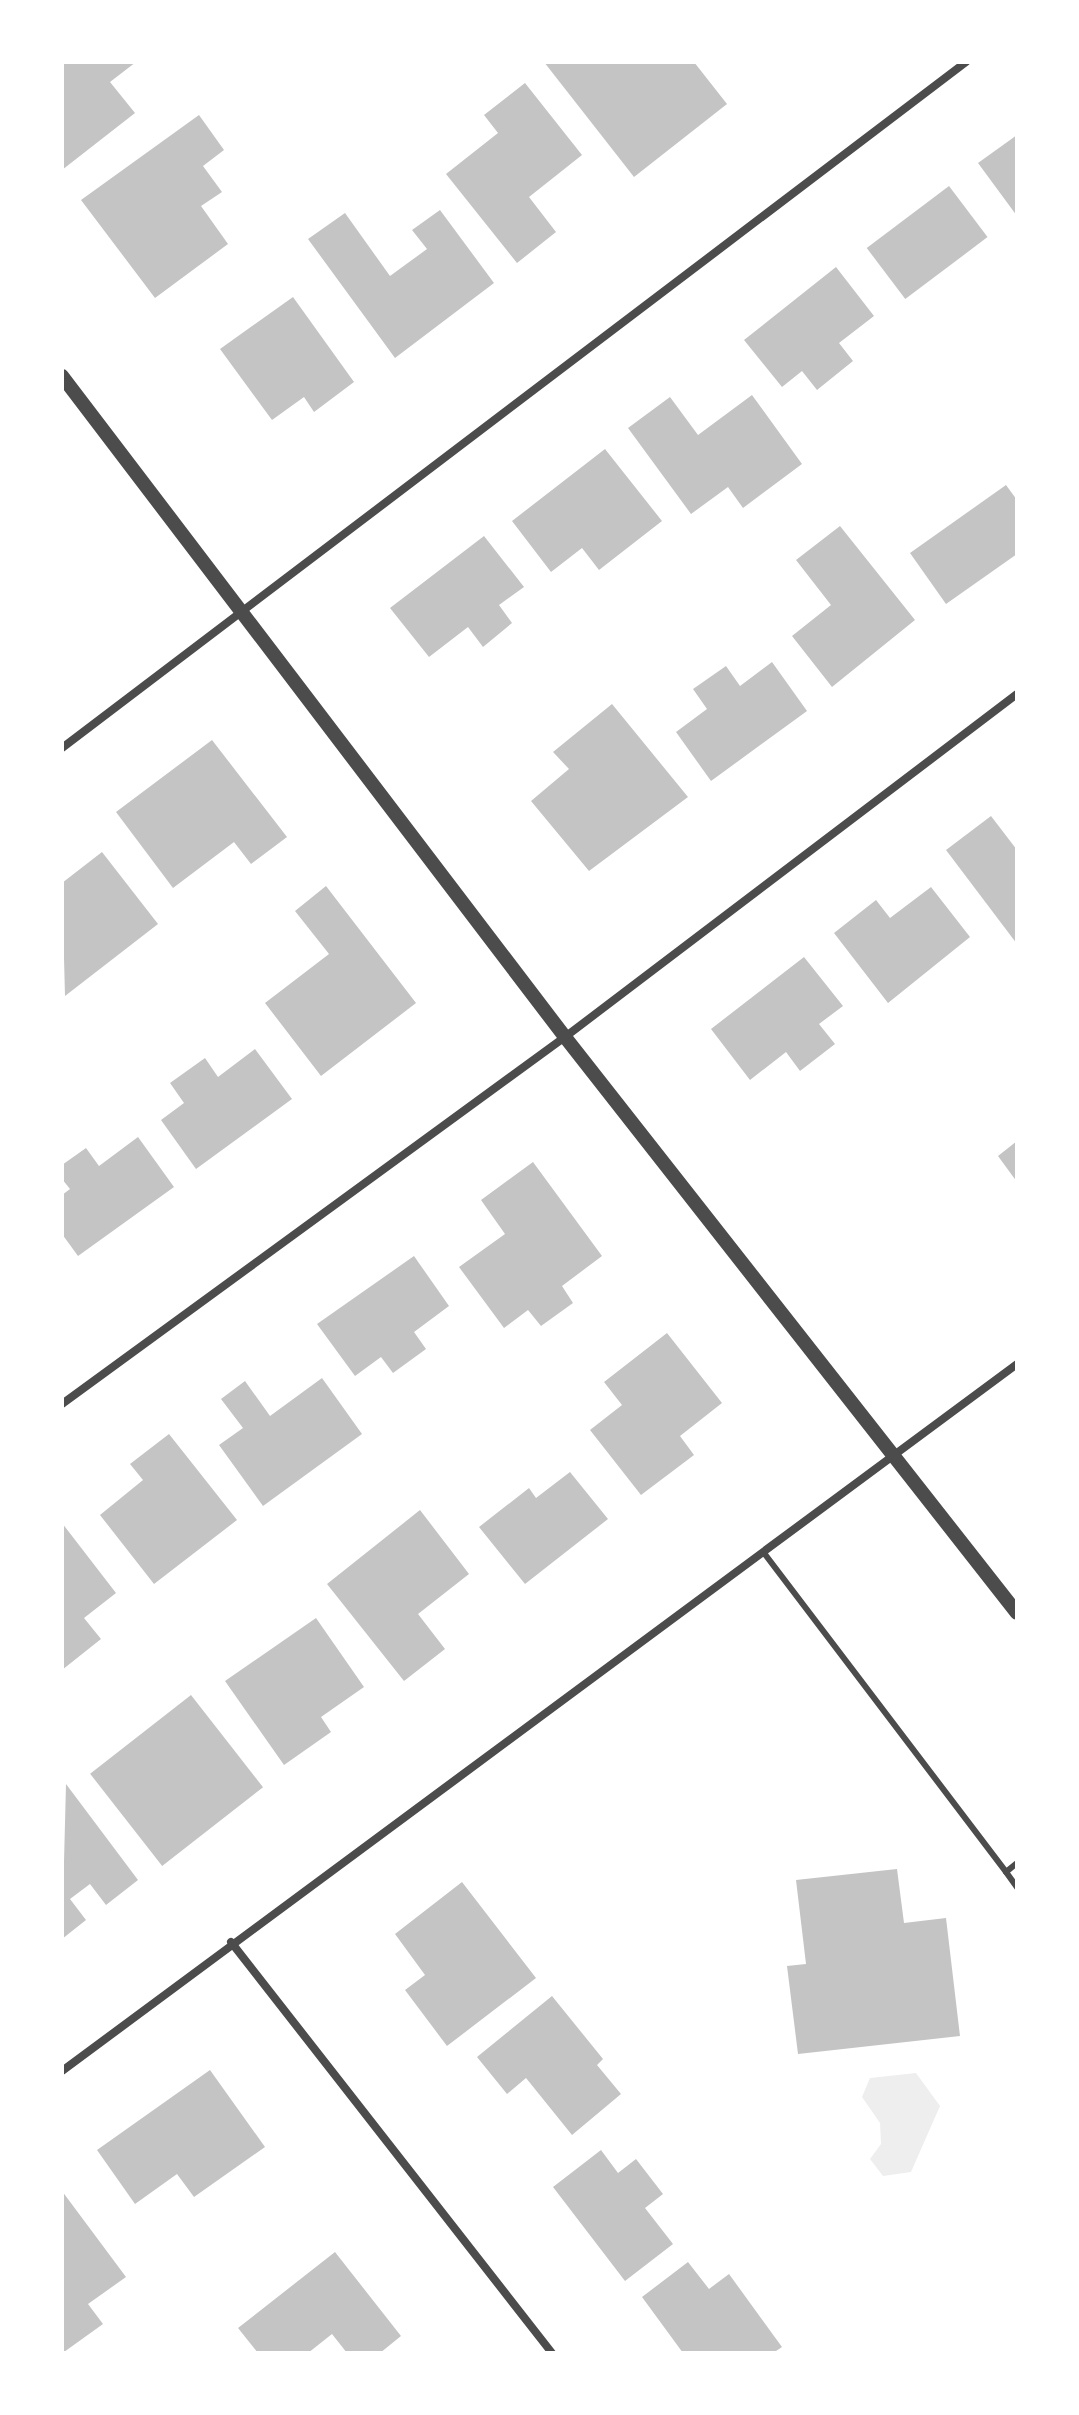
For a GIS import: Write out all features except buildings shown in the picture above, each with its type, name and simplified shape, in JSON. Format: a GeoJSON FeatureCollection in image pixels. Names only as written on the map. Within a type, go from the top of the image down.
{"type":"FeatureCollection","features":[{"type":"Feature","properties":{"kind":"street"},"geometry":{"type":"LineString","coordinates":[[62,748],[966,62]]}},
{"type":"Feature","properties":{"kind":"street"},"geometry":{"type":"LineString","coordinates":[[62,376],[565,1037],[1017,1613]]}},
{"type":"Feature","properties":{"kind":"street"},"geometry":{"type":"LineString","coordinates":[[62,1404],[565,1037],[1017,694]]}},
{"type":"Feature","properties":{"kind":"street"},"geometry":{"type":"LineString","coordinates":[[62,2071],[231,1942],[896,1457],[1017,1364]]}},
{"type":"Feature","properties":{"kind":"street"},"geometry":{"type":"LineString","coordinates":[[231,1942],[552,2353]]}},
{"type":"Feature","properties":{"kind":"lane"},"geometry":{"type":"LineString","coordinates":[[764,1553],[1017,1887]]}},
{"type":"Feature","properties":{"kind":"lane"},"geometry":{"type":"LineString","coordinates":[[1006,1872],[1017,1863]]}},
{"type":"Feature","properties":{"kind":"shaded area"},"geometry":{"type":"Polygon","coordinates":[[[916,2073],[940,2106],[911,2172],[883,2176],[870,2159],[881,2144],[880,2123],[862,2097],[870,2078],[916,2073]]]}}]}
